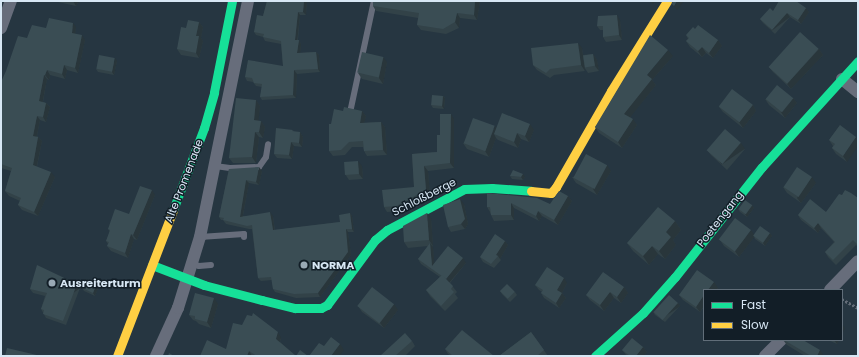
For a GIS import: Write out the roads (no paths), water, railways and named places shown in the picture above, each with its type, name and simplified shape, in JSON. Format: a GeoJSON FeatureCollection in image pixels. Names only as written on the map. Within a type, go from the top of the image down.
{"type":"FeatureCollection","features":[{"type":"Feature","properties":{"kind":"street"},"geometry":{"type":"LineString","coordinates":[[1,28],[11,1]]}},
{"type":"Feature","properties":{"kind":"street","name":"Alte Promenade"},"geometry":{"type":"LineString","coordinates":[[116,356],[209,113],[232,1]]}},
{"type":"Feature","properties":{"kind":"street","name":"Alte Promenade"},"geometry":{"type":"LineString","coordinates":[[156,356],[172,322],[188,279],[200,237],[248,1]]}},
{"type":"Feature","properties":{"kind":"street","name":"Schloßberge"},"geometry":{"type":"LineString","coordinates":[[152,265],[188,279],[249,294],[295,308],[321,308],[327,305],[375,240],[387,230],[464,189],[492,188],[551,193],[556,187],[611,91],[667,1]]}},
{"type":"Feature","properties":{"kind":"street","name":"Poetengang"},"geometry":{"type":"LineString","coordinates":[[595,356],[643,313],[675,277],[757,173],[858,61]]}},
{"type":"Feature","properties":{"kind":"street"},"geometry":{"type":"LineString","coordinates":[[842,79],[858,92]]}},
{"type":"Feature","properties":{"kind":"street"},"geometry":{"type":"LineString","coordinates":[[831,289],[858,261]]}},
{"type":"Feature","properties":{"kind":"street"},"geometry":{"type":"LineString","coordinates":[[765,356],[780,341]]}},
{"type":"Feature","properties":{"kind":"lane"},"geometry":{"type":"LineString","coordinates":[[351,108],[374,1]]}},
{"type":"Feature","properties":{"kind":"lane"},"geometry":{"type":"LineString","coordinates":[[215,166],[230,168],[259,167],[266,157],[268,144]]}},
{"type":"Feature","properties":{"kind":"lane"},"geometry":{"type":"LineString","coordinates":[[200,237],[244,234],[244,237]]}},
{"type":"Feature","properties":{"kind":"lane"},"geometry":{"type":"LineString","coordinates":[[193,264],[199,266],[211,265]]}},
{"type":"Feature","properties":{"kind":"place","name":"NORMA"},"geometry":{"type":"Point","coordinates":[304,265]}},
{"type":"Feature","properties":{"kind":"place","name":"Ausreiterturm"},"geometry":{"type":"Point","coordinates":[52,283]}}]}
